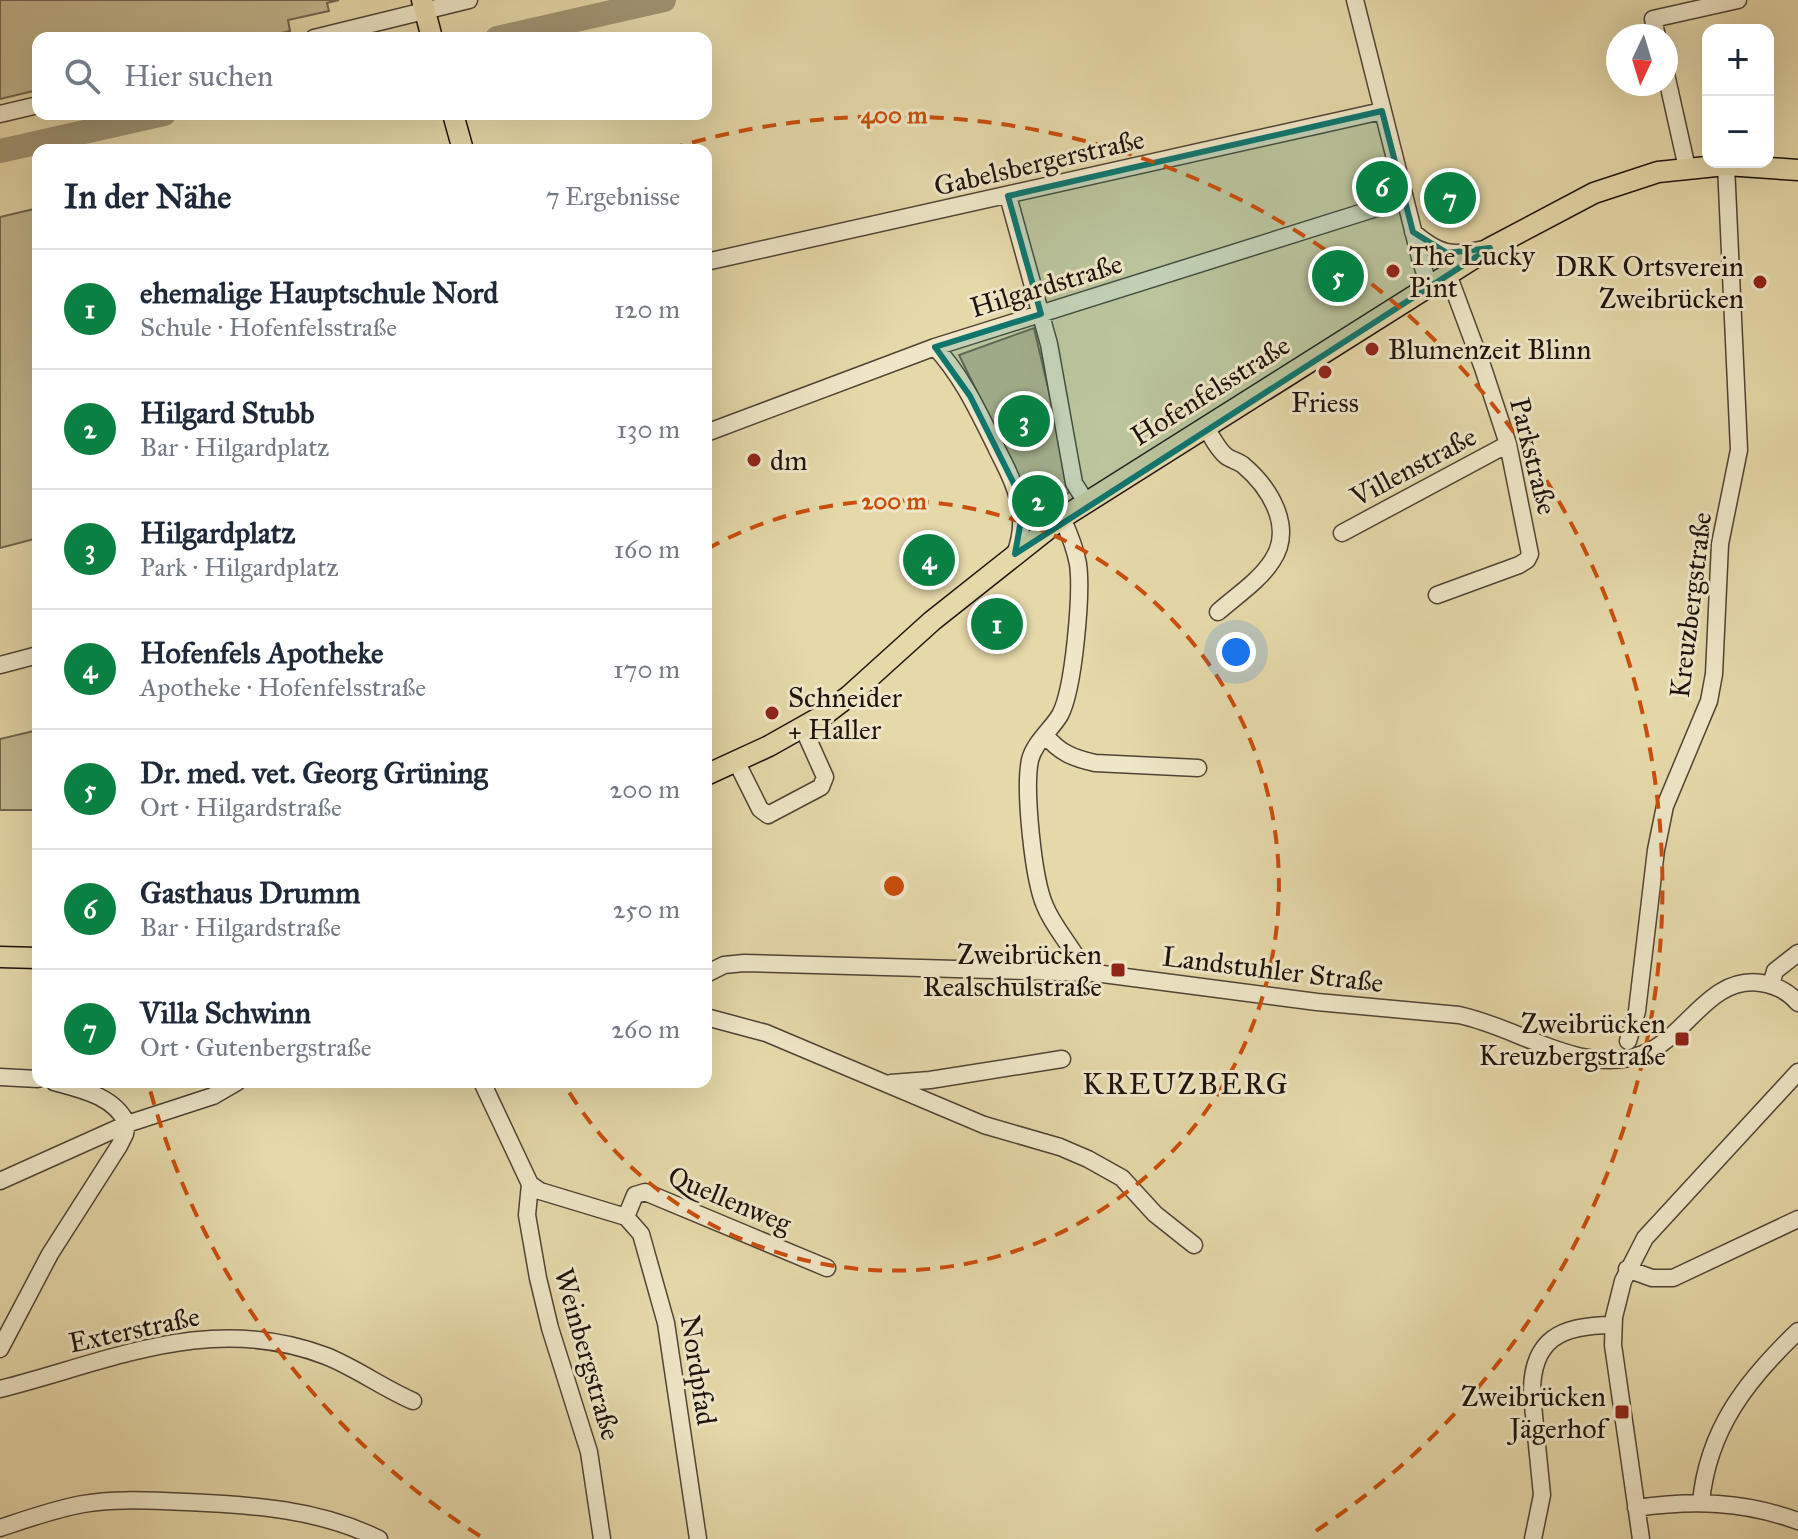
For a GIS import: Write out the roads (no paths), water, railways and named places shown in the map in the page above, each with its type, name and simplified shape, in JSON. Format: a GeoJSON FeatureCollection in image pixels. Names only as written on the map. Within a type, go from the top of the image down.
{"type":"FeatureCollection","features":[{"type":"Feature","properties":{"kind":"main road"},"geometry":{"type":"LineString","coordinates":[[424,5],[430,32]]}},
{"type":"Feature","properties":{"kind":"main road"},"geometry":{"type":"LineString","coordinates":[[455,120],[461,144]]}},
{"type":"Feature","properties":{"kind":"main road","name":"Hofenfelsstraße"},"geometry":{"type":"LineString","coordinates":[[712,772],[803,728],[849,696],[932,621],[1062,518],[1490,248],[1594,193],[1658,172],[1702,167]]}},
{"type":"Feature","properties":{"kind":"main road","name":"Hofenfelsstraße"},"geometry":{"type":"LineString","coordinates":[[1769,168],[1798,170]]}},
{"type":"Feature","properties":{"kind":"main road"},"geometry":{"type":"LineString","coordinates":[[0,957],[32,958]]}},
{"type":"Feature","properties":{"kind":"street"},"geometry":{"type":"LineString","coordinates":[[334,32],[424,5],[469,0]]}},
{"type":"Feature","properties":{"kind":"street"},"geometry":{"type":"LineString","coordinates":[[1355,0],[1429,286]]}},
{"type":"Feature","properties":{"kind":"street"},"geometry":{"type":"LineString","coordinates":[[1654,24],[1653,19],[1738,0]]}},
{"type":"Feature","properties":{"kind":"street"},"geometry":{"type":"LineString","coordinates":[[1671,96],[1687,168]]}},
{"type":"Feature","properties":{"kind":"street"},"geometry":{"type":"LineString","coordinates":[[0,114],[32,106]]}},
{"type":"Feature","properties":{"kind":"street","name":"Gabelsbergerstraße"},"geometry":{"type":"LineString","coordinates":[[712,261],[1382,111]]}},
{"type":"Feature","properties":{"kind":"street","name":"Kreuzbergstraße"},"geometry":{"type":"LineString","coordinates":[[1628,1041],[1637,1011],[1656,850],[1665,806],[1709,701],[1714,674],[1720,544],[1739,450],[1726,168]]}},
{"type":"Feature","properties":{"kind":"street"},"geometry":{"type":"LineString","coordinates":[[1008,196],[1041,314],[1074,483],[1086,502]]}},
{"type":"Feature","properties":{"kind":"street","name":"Hilgardstraße"},"geometry":{"type":"LineString","coordinates":[[712,431],[935,347],[1405,199]]}},
{"type":"Feature","properties":{"kind":"street"},"geometry":{"type":"LineString","coordinates":[[1413,232],[1432,248],[1447,253],[1469,253],[1490,248]]}},
{"type":"Feature","properties":{"kind":"street","name":"Parkstraße"},"geometry":{"type":"LineString","coordinates":[[1437,595],[1519,565],[1530,554],[1508,444],[1448,274]]}},
{"type":"Feature","properties":{"kind":"street"},"geometry":{"type":"LineString","coordinates":[[935,347],[954,367],[1015,486],[1021,520],[1021,536],[1015,554]]}},
{"type":"Feature","properties":{"kind":"street"},"geometry":{"type":"LineString","coordinates":[[1205,426],[1223,454],[1243,465],[1270,495],[1279,518],[1280,534],[1274,558],[1218,612]]}},
{"type":"Feature","properties":{"kind":"street","name":"Villenstraße"},"geometry":{"type":"LineString","coordinates":[[1342,533],[1508,444]]}},
{"type":"Feature","properties":{"kind":"street"},"geometry":{"type":"LineString","coordinates":[[1062,518],[1075,549],[1079,587],[1066,699],[1060,714],[1033,752],[1029,772],[1036,875],[1046,909],[1075,953],[1082,972]]}},
{"type":"Feature","properties":{"kind":"street"},"geometry":{"type":"LineString","coordinates":[[0,665],[32,657]]}},
{"type":"Feature","properties":{"kind":"street"},"geometry":{"type":"LineString","coordinates":[[736,761],[760,809],[768,815],[821,787],[824,782],[825,777],[803,728]]}},
{"type":"Feature","properties":{"kind":"street"},"geometry":{"type":"LineString","coordinates":[[1045,735],[1063,754],[1095,763],[1198,768]]}},
{"type":"Feature","properties":{"kind":"street"},"geometry":{"type":"LineString","coordinates":[[1798,953],[1775,971],[1771,985],[1786,992],[1798,1003]]}},
{"type":"Feature","properties":{"kind":"street","name":"Landstuhler Straße"},"geometry":{"type":"LineString","coordinates":[[712,971],[724,965],[744,963],[1082,972],[1317,1002],[1459,1015],[1479,1019],[1593,1059],[1642,1054],[1657,1047],[1729,987],[1755,982],[1771,985]]}},
{"type":"Feature","properties":{"kind":"street"},"geometry":{"type":"LineString","coordinates":[[712,1019],[766,1033],[984,1125],[1060,1147],[1088,1159],[1122,1178],[1155,1214],[1194,1245]]}},
{"type":"Feature","properties":{"kind":"street"},"geometry":{"type":"LineString","coordinates":[[886,1084],[1062,1059]]}},
{"type":"Feature","properties":{"kind":"street"},"geometry":{"type":"LineString","coordinates":[[1641,1539],[1614,1362],[1613,1325],[1627,1269],[1659,1221],[1798,1072]]}},
{"type":"Feature","properties":{"kind":"street"},"geometry":{"type":"LineString","coordinates":[[0,1077],[32,1079]]}},
{"type":"Feature","properties":{"kind":"street"},"geometry":{"type":"LineString","coordinates":[[0,1348],[50,1254],[119,1146],[127,1124],[123,1115],[104,1099],[72,1088]]}},
{"type":"Feature","properties":{"kind":"street"},"geometry":{"type":"LineString","coordinates":[[0,1181],[127,1124],[213,1096],[227,1088]]}},
{"type":"Feature","properties":{"kind":"street"},"geometry":{"type":"LineString","coordinates":[[485,1088],[530,1184],[540,1191],[626,1217]]}},
{"type":"Feature","properties":{"kind":"street","name":"Weinbergstraße"},"geometry":{"type":"LineString","coordinates":[[530,1184],[527,1215],[538,1278],[550,1328],[589,1452],[602,1539]]}},
{"type":"Feature","properties":{"kind":"street","name":"Quellenweg"},"geometry":{"type":"LineString","coordinates":[[626,1217],[635,1195],[645,1192],[827,1268]]}},
{"type":"Feature","properties":{"kind":"street","name":"Nordpfad"},"geometry":{"type":"LineString","coordinates":[[626,1217],[641,1234],[666,1323],[698,1539]]}},
{"type":"Feature","properties":{"kind":"street"},"geometry":{"type":"LineString","coordinates":[[1627,1269],[1652,1278],[1673,1278],[1798,1219]]}},
{"type":"Feature","properties":{"kind":"street"},"geometry":{"type":"LineString","coordinates":[[1533,1539],[1542,1495],[1531,1379],[1538,1356],[1556,1335],[1588,1325],[1613,1325]]}},
{"type":"Feature","properties":{"kind":"street"},"geometry":{"type":"LineString","coordinates":[[1701,1502],[1707,1463],[1722,1424],[1764,1366],[1798,1331]]}},
{"type":"Feature","properties":{"kind":"street","name":"Exterstraße"},"geometry":{"type":"LineString","coordinates":[[0,1389],[126,1352],[168,1343],[224,1338],[278,1343],[314,1352],[344,1364],[413,1401]]}},
{"type":"Feature","properties":{"kind":"street"},"geometry":{"type":"LineString","coordinates":[[0,1528],[83,1504],[149,1500],[229,1504],[306,1513],[379,1539]]}},
{"type":"Feature","properties":{"kind":"street"},"geometry":{"type":"LineString","coordinates":[[1636,1508],[1701,1502],[1761,1509],[1798,1521]]}},
{"type":"Feature","properties":{"kind":"waterway"},"geometry":{"type":"LineString","coordinates":[[523,32],[664,0]]}},
{"type":"Feature","properties":{"kind":"waterway"},"geometry":{"type":"LineString","coordinates":[[0,151],[137,120]]}},
{"type":"Feature","properties":{"kind":"place","name":"Gasthaus Drumm"},"geometry":{"type":"Point","coordinates":[1382,187]}},
{"type":"Feature","properties":{"kind":"place","name":"Villa Schwinn"},"geometry":{"type":"Point","coordinates":[1450,198]}},
{"type":"Feature","properties":{"kind":"place","name":"The Lucky Pint"},"geometry":{"type":"Point","coordinates":[1393,271]}},
{"type":"Feature","properties":{"kind":"place","name":"Dr. med. vet. Georg Grüning"},"geometry":{"type":"Point","coordinates":[1338,276]}},
{"type":"Feature","properties":{"kind":"place","name":"DRK Ortsverein Zweibrücken"},"geometry":{"type":"Point","coordinates":[1760,282]}},
{"type":"Feature","properties":{"kind":"place","name":"Blumenzeit Blinn"},"geometry":{"type":"Point","coordinates":[1372,349]}},
{"type":"Feature","properties":{"kind":"place","name":"Friess"},"geometry":{"type":"Point","coordinates":[1325,372]}},
{"type":"Feature","properties":{"kind":"place","name":"Hilgardplatz"},"geometry":{"type":"Point","coordinates":[1024,421]}},
{"type":"Feature","properties":{"kind":"place","name":"dm"},"geometry":{"type":"Point","coordinates":[754,460]}},
{"type":"Feature","properties":{"kind":"place","name":"Hilgard Stubb"},"geometry":{"type":"Point","coordinates":[1038,501]}},
{"type":"Feature","properties":{"kind":"place","name":"Hofenfels Apotheke"},"geometry":{"type":"Point","coordinates":[929,560]}},
{"type":"Feature","properties":{"kind":"place","name":"ehemalige Hauptschule Nord"},"geometry":{"type":"Point","coordinates":[997,624]}},
{"type":"Feature","properties":{"kind":"place","name":"Schneider + Haller"},"geometry":{"type":"Point","coordinates":[772,713]}},
{"type":"Feature","properties":{"kind":"place","name":"Zweibrücken Realschulstraße"},"geometry":{"type":"Point","coordinates":[1118,970]}},
{"type":"Feature","properties":{"kind":"place","name":"Zweibrücken Kreuzbergstraße"},"geometry":{"type":"Point","coordinates":[1682,1039]}},
{"type":"Feature","properties":{"kind":"place","name":"Zweibrücken Jägerhof"},"geometry":{"type":"Point","coordinates":[1622,1412]}},
{"type":"Feature","properties":{"kind":"district","name":"KREUZBERG"},"geometry":{"type":"Point","coordinates":[1186,1084]}}]}
